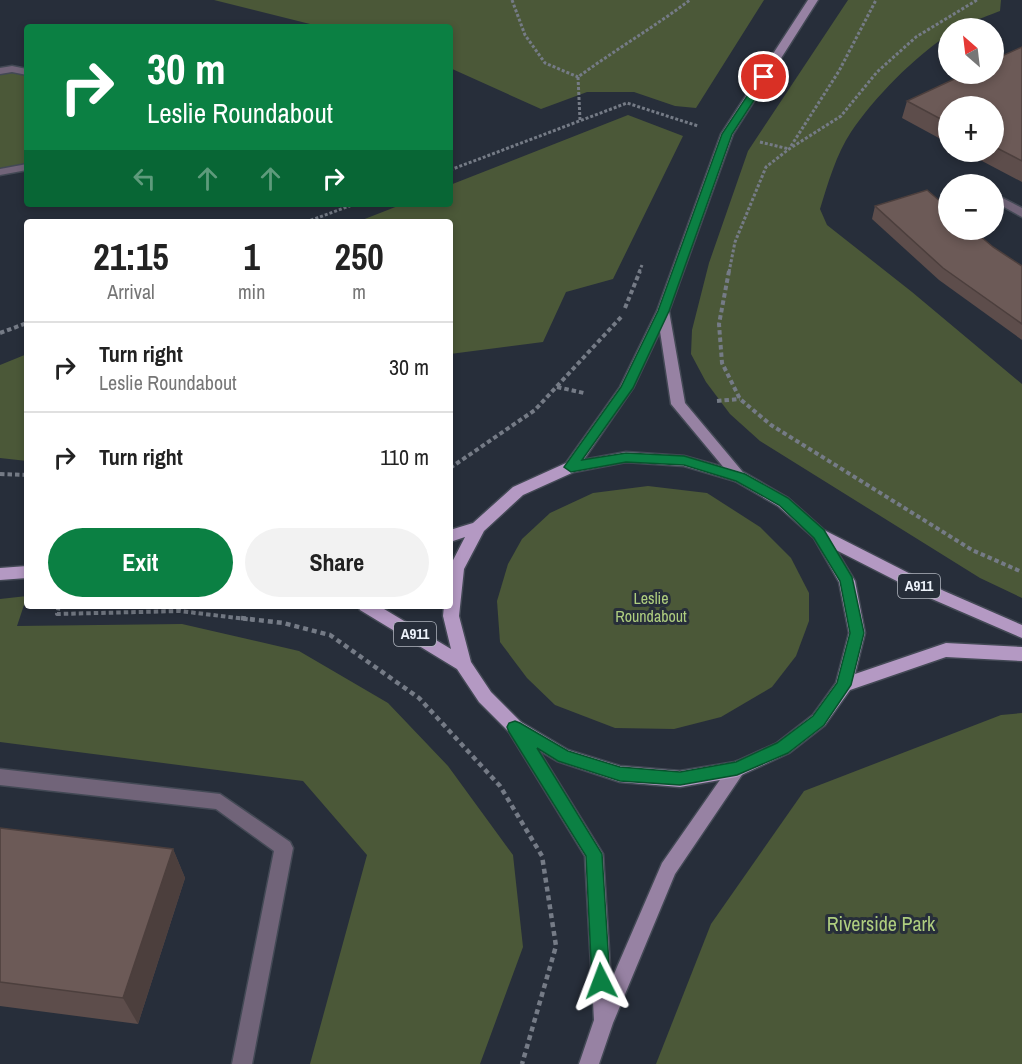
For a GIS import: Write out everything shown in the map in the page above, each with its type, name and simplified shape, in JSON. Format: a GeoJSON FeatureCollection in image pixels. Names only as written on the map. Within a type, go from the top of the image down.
{"type":"FeatureCollection","features":[{"type":"Feature","properties":{"kind":"main road"},"geometry":{"type":"LineString","coordinates":[[571,467],[626,388],[663,311],[727,134],[813,0]]}},
{"type":"Feature","properties":{"kind":"main road"},"geometry":{"type":"LineString","coordinates":[[663,311],[678,404],[740,477]]}},
{"type":"Feature","properties":{"kind":"main road","name":"A911"},"geometry":{"type":"LineString","coordinates":[[453,597],[456,569],[478,527],[518,491],[571,467],[626,457],[684,461],[740,477],[783,502],[819,534],[938,595],[1022,632]]}},
{"type":"Feature","properties":{"kind":"main road","name":"A911"},"geometry":{"type":"LineString","coordinates":[[453,535],[478,527]]}},
{"type":"Feature","properties":{"kind":"main road","name":"A911"},"geometry":{"type":"LineString","coordinates":[[452,609],[451,616],[463,664],[484,697],[515,727],[563,756],[620,774],[680,778],[737,768],[783,748],[819,720],[844,685],[857,633],[847,580],[819,534]]}},
{"type":"Feature","properties":{"kind":"main road"},"geometry":{"type":"LineString","coordinates":[[0,574],[24,572]]}},
{"type":"Feature","properties":{"kind":"main road","name":"A911"},"geometry":{"type":"LineString","coordinates":[[371,609],[463,664]]}},
{"type":"Feature","properties":{"kind":"main road"},"geometry":{"type":"LineString","coordinates":[[844,685],[946,650],[1022,654]]}},
{"type":"Feature","properties":{"kind":"main road"},"geometry":{"type":"LineString","coordinates":[[515,727],[594,854],[603,1023]]}},
{"type":"Feature","properties":{"kind":"main road"},"geometry":{"type":"LineString","coordinates":[[589,1064],[603,1023],[668,869],[737,768]]}},
{"type":"Feature","properties":{"kind":"street"},"geometry":{"type":"LineString","coordinates":[[0,71],[12,69],[24,71]]}},
{"type":"Feature","properties":{"kind":"street"},"geometry":{"type":"LineString","coordinates":[[0,172],[24,168]]}},
{"type":"Feature","properties":{"kind":"street"},"geometry":{"type":"LineString","coordinates":[[1004,202],[1022,213]]}},
{"type":"Feature","properties":{"kind":"street"},"geometry":{"type":"LineString","coordinates":[[0,777],[220,802],[284,848],[242,1064]]}},
{"type":"Feature","properties":{"kind":"path"},"geometry":{"type":"LineString","coordinates":[[512,0],[525,35],[545,63],[578,77]]}},
{"type":"Feature","properties":{"kind":"path"},"geometry":{"type":"LineString","coordinates":[[578,77],[646,33],[690,0]]}},
{"type":"Feature","properties":{"kind":"path"},"geometry":{"type":"LineString","coordinates":[[789,149],[838,71],[876,0]]}},
{"type":"Feature","properties":{"kind":"path"},"geometry":{"type":"LineString","coordinates":[[977,0],[916,37],[877,72],[841,116],[789,149],[766,167],[735,242],[719,324],[722,363],[740,399],[771,425],[972,550],[1022,572]]}},
{"type":"Feature","properties":{"kind":"path"},"geometry":{"type":"LineString","coordinates":[[578,77],[580,120]]}},
{"type":"Feature","properties":{"kind":"path"},"geometry":{"type":"LineString","coordinates":[[453,168],[627,103],[727,134]]}},
{"type":"Feature","properties":{"kind":"path"},"geometry":{"type":"LineString","coordinates":[[314,219],[348,207]]}},
{"type":"Feature","properties":{"kind":"path"},"geometry":{"type":"LineString","coordinates":[[453,466],[535,410],[557,387],[622,316],[643,263]]}},
{"type":"Feature","properties":{"kind":"path"},"geometry":{"type":"LineString","coordinates":[[0,333],[24,324]]}},
{"type":"Feature","properties":{"kind":"path"},"geometry":{"type":"LineString","coordinates":[[0,474],[24,475]]}},
{"type":"Feature","properties":{"kind":"path"},"geometry":{"type":"LineString","coordinates":[[58,609],[57,614],[180,611],[292,626],[330,635],[419,698],[500,786],[542,856],[556,946],[522,1064]]}},
{"type":"Feature","properties":{"kind":"green space"},"geometry":{"type":"Polygon","coordinates":[[[214,0],[764,0],[696,108],[675,106],[634,92],[587,92],[541,109],[453,69],[453,24],[310,24],[214,0]]]}},
{"type":"Feature","properties":{"kind":"green space"},"geometry":{"type":"Polygon","coordinates":[[[848,0],[1001,0],[1000,11],[982,18],[938,18],[938,42],[895,79],[851,132],[833,169],[820,209],[827,225],[1022,384],[1022,598],[980,578],[760,441],[730,414],[706,382],[691,354],[692,330],[709,263],[748,151],[848,0]]]}},
{"type":"Feature","properties":{"kind":"green space"},"geometry":{"type":"Polygon","coordinates":[[[0,71],[24,72],[24,168],[0,172],[0,71]]]}},
{"type":"Feature","properties":{"kind":"green space"},"geometry":{"type":"Polygon","coordinates":[[[628,115],[683,136],[613,279],[566,292],[543,342],[453,354],[453,219],[365,219],[395,207],[453,207],[453,184],[628,115]]]}},
{"type":"Feature","properties":{"kind":"green space"},"geometry":{"type":"Polygon","coordinates":[[[24,355],[24,461],[0,458],[0,365],[24,355]]]}},
{"type":"Feature","properties":{"kind":"green space","name":"Leslie Roundabout"},"geometry":{"type":"Polygon","coordinates":[[[648,486],[707,493],[760,527],[791,558],[809,593],[809,621],[796,656],[772,687],[721,717],[674,729],[615,728],[555,705],[527,678],[500,642],[497,601],[508,564],[522,539],[550,513],[593,493],[648,486]]]}},
{"type":"Feature","properties":{"kind":"green space"},"geometry":{"type":"Polygon","coordinates":[[[24,596],[24,605],[17,626],[182,624],[299,651],[388,703],[448,766],[513,855],[523,947],[480,1064],[310,1064],[367,855],[303,781],[0,742],[0,599],[24,596]]]}},
{"type":"Feature","properties":{"kind":"green space","name":"Riverside Park"},"geometry":{"type":"Polygon","coordinates":[[[1022,713],[1022,1064],[656,1064],[711,924],[804,791],[1001,715],[1022,713]]]}},
{"type":"Feature","properties":{"kind":"building"},"geometry":{"type":"Polygon","coordinates":[[[1022,47],[1022,161],[1004,152],[1004,96],[938,96],[938,118],[907,101],[944,84],[1004,84],[1004,55],[1022,47]]]}},
{"type":"Feature","properties":{"kind":"building"},"geometry":{"type":"Polygon","coordinates":[[[927,190],[938,199],[938,240],[985,240],[1022,266],[1022,324],[943,268],[875,206],[927,190]]]}},
{"type":"Feature","properties":{"kind":"building"},"geometry":{"type":"Polygon","coordinates":[[[0,828],[173,849],[123,998],[0,982],[0,828]]]}},
{"type":"Feature","properties":{"kind":"route"},"geometry":{"type":"LineString","coordinates":[[601,981],[594,854],[515,727],[563,756],[620,774],[680,778],[737,768],[783,748],[819,720],[844,685],[857,633],[847,580],[819,534],[783,502],[740,477],[684,461],[626,457],[571,467],[626,388],[663,311],[727,134],[764,77]]}}]}
